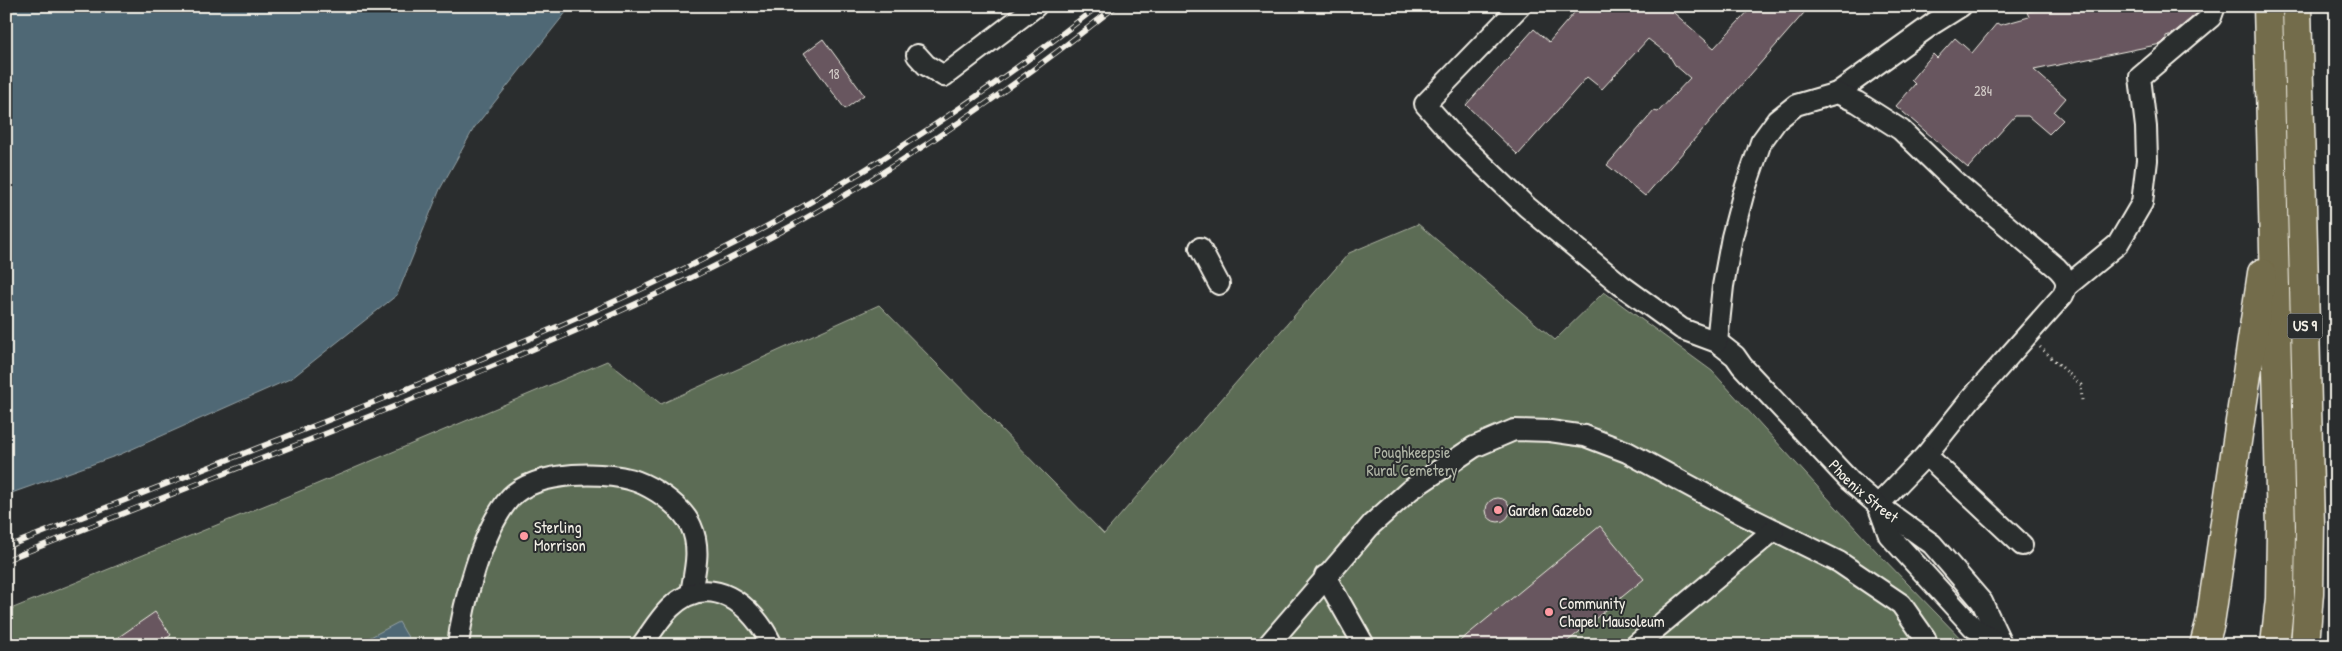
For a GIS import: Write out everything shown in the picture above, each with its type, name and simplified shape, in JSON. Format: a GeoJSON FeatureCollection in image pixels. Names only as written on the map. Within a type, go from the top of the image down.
{"type":"FeatureCollection","features":[{"type":"Feature","properties":{"kind":"highway","name":"US 9"},"geometry":{"type":"LineString","coordinates":[[2268,6],[2281,530],[2280,599],[2275,645]]}},
{"type":"Feature","properties":{"kind":"highway","name":"US 9"},"geometry":{"type":"LineString","coordinates":[[2297,6],[2310,525],[2309,593],[2305,645]]}},
{"type":"Feature","properties":{"kind":"highway"},"geometry":{"type":"LineString","coordinates":[[2204,645],[2210,623],[2273,200]]}},
{"type":"Feature","properties":{"kind":"street"},"geometry":{"type":"LineString","coordinates":[[917,55],[926,65],[944,76],[1036,6]]}},
{"type":"Feature","properties":{"kind":"street","name":"Phoenix Street"},"geometry":{"type":"LineString","coordinates":[[1520,6],[1425,104],[1457,140],[1521,201],[1620,285],[1682,329],[1717,342],[1735,356],[1742,366],[1844,475],[1878,505],[1932,544],[1982,602],[2001,645]]}},
{"type":"Feature","properties":{"kind":"street"},"geometry":{"type":"LineString","coordinates":[[1717,342],[1723,286],[1732,237],[1743,195],[1761,142],[1777,120],[1796,105],[1837,93],[1934,23],[1961,6]]}},
{"type":"Feature","properties":{"kind":"street"},"geometry":{"type":"LineString","coordinates":[[1878,505],[1926,454],[1970,400],[2054,307],[2068,286],[2118,244],[2142,203],[2147,160],[2146,127],[2140,77],[2211,17],[2215,6]]}},
{"type":"Feature","properties":{"kind":"street"},"geometry":{"type":"LineString","coordinates":[[1837,93],[1857,102],[1901,130],[1954,181],[2057,268],[2065,276],[2068,286]]}},
{"type":"Feature","properties":{"kind":"street"},"geometry":{"type":"LineString","coordinates":[[1200,248],[1219,284]]}},
{"type":"Feature","properties":{"kind":"street"},"geometry":{"type":"LineString","coordinates":[[1268,645],[1372,524],[1410,490],[1474,447],[1514,430],[1550,431],[1593,439],[1627,452],[1774,530],[1839,562],[1901,604],[1925,638],[1927,645]]}},
{"type":"Feature","properties":{"kind":"street"},"geometry":{"type":"LineString","coordinates":[[1926,454],[2022,545]]}},
{"type":"Feature","properties":{"kind":"street"},"geometry":{"type":"LineString","coordinates":[[458,645],[460,625],[479,557],[493,526],[510,498],[536,480],[567,474],[613,476],[641,483],[656,491],[672,503],[690,524],[697,543],[697,558],[691,593]]}},
{"type":"Feature","properties":{"kind":"street"},"geometry":{"type":"LineString","coordinates":[[1636,645],[1774,530]]}},
{"type":"Feature","properties":{"kind":"street"},"geometry":{"type":"LineString","coordinates":[[1326,576],[1364,645]]}},
{"type":"Feature","properties":{"kind":"street"},"geometry":{"type":"LineString","coordinates":[[642,645],[670,608],[691,593],[714,591],[737,600],[766,631],[772,645]]}},
{"type":"Feature","properties":{"kind":"path"},"geometry":{"type":"LineString","coordinates":[[2028,336],[2081,385],[2082,401]]}},
{"type":"Feature","properties":{"kind":"green space","name":"Poughkeepsie Rural Cemetery"},"geometry":{"type":"Polygon","coordinates":[[[1418,224],[1555,340],[1604,292],[1712,371],[1877,552],[1967,645],[6,645],[6,611],[310,487],[607,361],[661,404],[879,305],[1104,534],[1349,253],[1418,224]]]}},
{"type":"Feature","properties":{"kind":"water"},"geometry":{"type":"Polygon","coordinates":[[[6,6],[571,6],[474,128],[440,189],[397,295],[292,378],[121,454],[6,495],[6,6]]]}},
{"type":"Feature","properties":{"kind":"water"},"geometry":{"type":"Polygon","coordinates":[[[399,622],[409,639],[399,645],[365,645],[363,641],[399,622]]]}},
{"type":"Feature","properties":{"kind":"building"},"geometry":{"type":"Polygon","coordinates":[[[1580,6],[1666,6],[1714,48],[1753,6],[1810,6],[1645,196],[1607,165],[1654,111],[1658,112],[1690,78],[1675,65],[1669,55],[1648,39],[1602,89],[1587,77],[1518,155],[1466,105],[1534,29],[1549,42],[1580,6]]]}},
{"type":"Feature","properties":{"kind":"building"},"geometry":{"type":"Polygon","coordinates":[[[2058,6],[2202,6],[2201,10],[2172,34],[2166,36],[2166,39],[2161,44],[2034,70],[2066,98],[2054,112],[2063,120],[2049,134],[2028,116],[2015,116],[1968,168],[1896,106],[1915,84],[1911,80],[1933,54],[1937,58],[1955,38],[1972,53],[1997,23],[2000,25],[2029,17],[2027,12],[2058,6]]]}},
{"type":"Feature","properties":{"kind":"building"},"geometry":{"type":"Polygon","coordinates":[[[823,39],[864,95],[845,109],[804,53],[823,39]]]}},
{"type":"Feature","properties":{"kind":"building","name":"Garden Gazebo"},"geometry":{"type":"Polygon","coordinates":[[[1498,498],[1503,499],[1509,505],[1509,515],[1503,521],[1498,522],[1493,521],[1487,515],[1486,510],[1487,505],[1493,499],[1498,498]]]}},
{"type":"Feature","properties":{"kind":"building","name":"Community Chapel Mausoleum"},"geometry":{"type":"Polygon","coordinates":[[[1600,526],[1644,579],[1563,645],[1455,645],[1600,526]]]}},
{"type":"Feature","properties":{"kind":"building"},"geometry":{"type":"Polygon","coordinates":[[[155,612],[171,635],[158,645],[107,645],[155,612]]]}},
{"type":"Feature","properties":{"kind":"railway"},"geometry":{"type":"LineString","coordinates":[[6,547],[510,347],[668,277],[771,224],[898,149],[1020,66],[1098,6]]}},
{"type":"Feature","properties":{"kind":"railway"},"geometry":{"type":"LineString","coordinates":[[6,560],[511,359],[617,313],[721,263],[818,211],[906,157],[1034,69],[1116,6]]}},
{"type":"Feature","properties":{"kind":"place","name":"Garden Gazebo"},"geometry":{"type":"Point","coordinates":[1498,510]}},
{"type":"Feature","properties":{"kind":"place","name":"Sterling Morrison"},"geometry":{"type":"Point","coordinates":[524,536]}},
{"type":"Feature","properties":{"kind":"place","name":"Community Chapel Mausoleum"},"geometry":{"type":"Point","coordinates":[1549,612]}}]}
